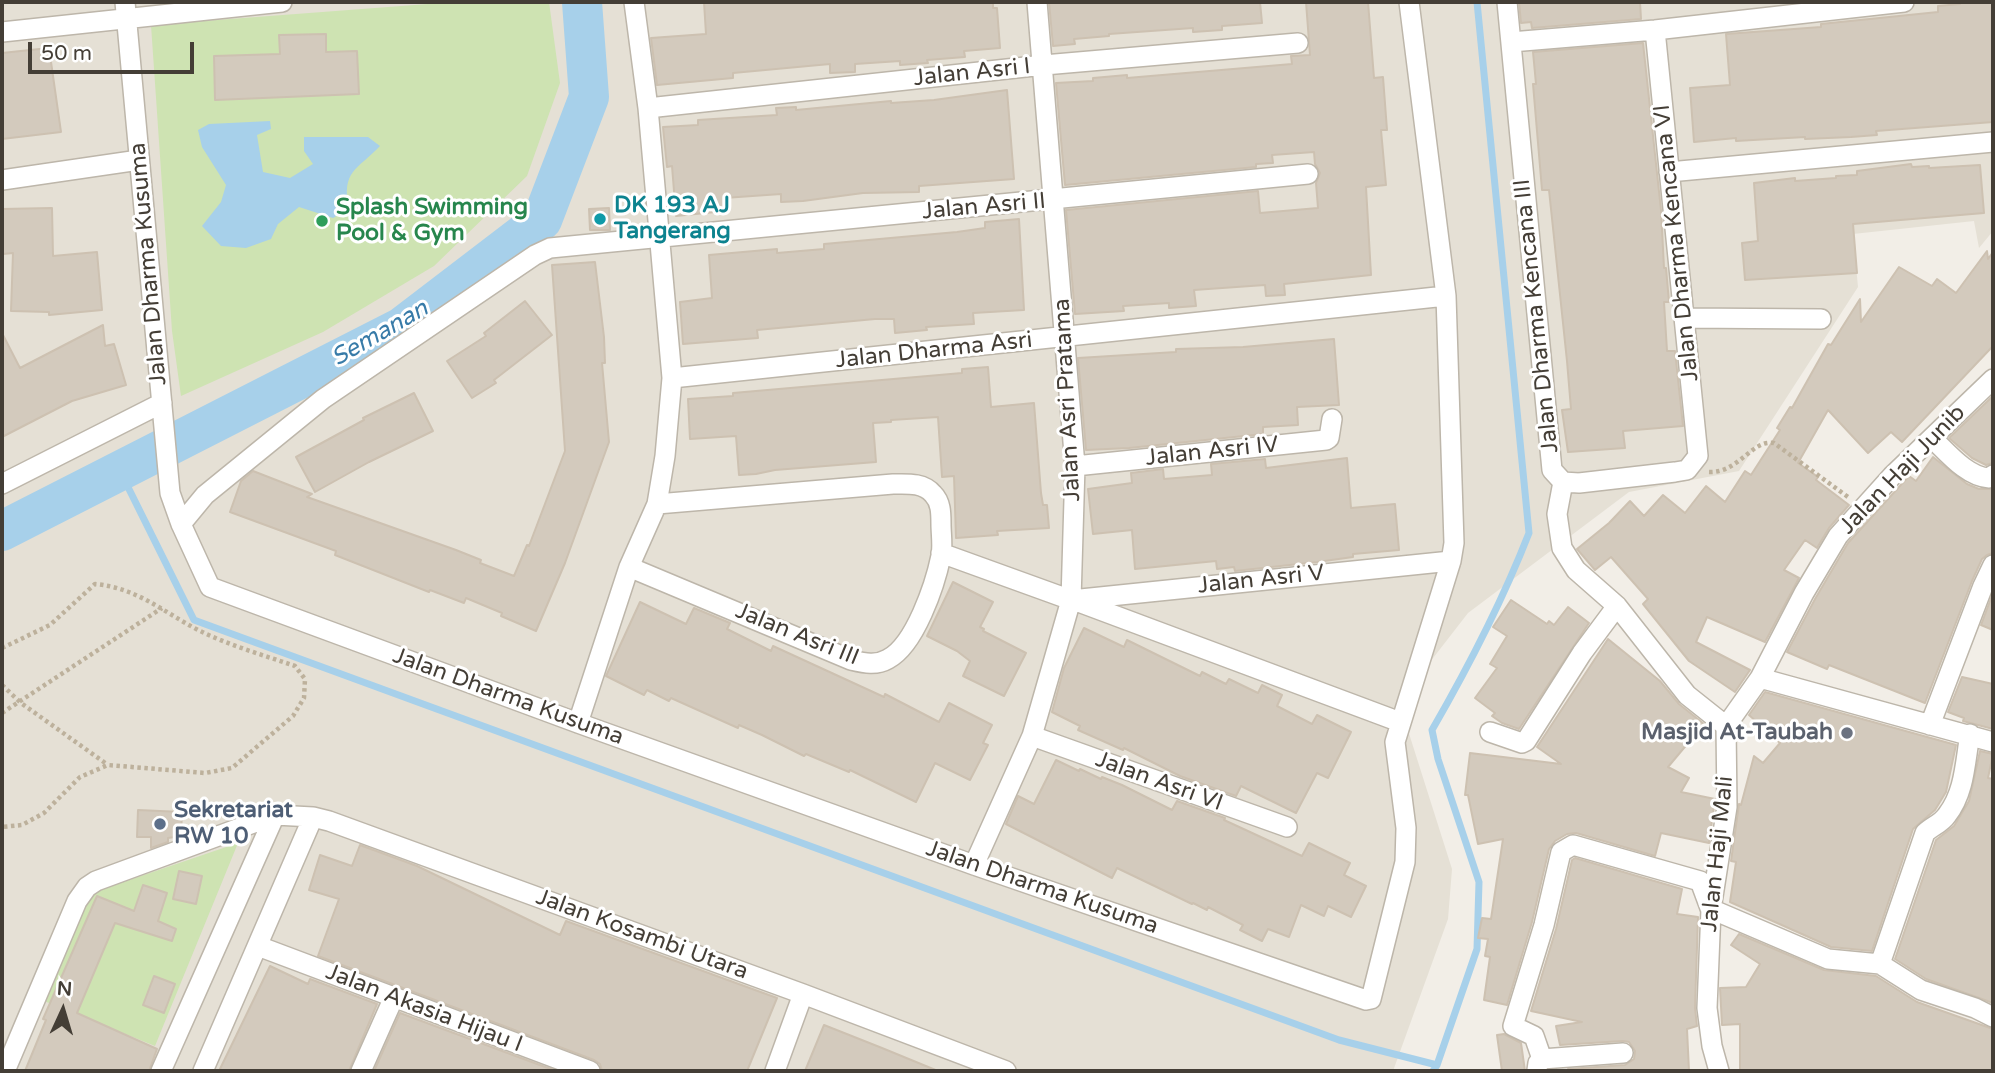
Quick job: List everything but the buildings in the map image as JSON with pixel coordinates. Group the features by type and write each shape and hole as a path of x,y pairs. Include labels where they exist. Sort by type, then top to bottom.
{"street":[{"path":"2,32 126,10 282,2"},
{"path":"578,723 629,567 657,505 665,456 672,378 648,108 634,2"},
{"name":"Jalan Asri Pratama","path":"974,865 1032,736 1071,600 1075,466 1037,2"},
{"path":"1400,722 1451,561 1454,543 1446,296 1409,2"},
{"name":"Jalan Dharma Kencana III","path":"1507,2 1552,470 1563,482 1579,483 1687,470 1696,460"},
{"path":"1511,42 1655,30 1903,2"},
{"name":"Jalan Dharma Kusuma","path":"126,10 170,493 206,582 215,590 974,865 1370,1000 1405,862 1406,828 1395,742 1400,722"},
{"name":"Jalan Dharma Kencana VI","path":"1655,30 1696,460"},
{"name":"Jalan Asri I","path":"648,108 1044,65 1298,43"},
{"path":"1669,172 1993,142"},
{"path":"2,180 139,160"},
{"name":"Jalan Asri II","path":"181,524 205,495 323,399 535,255 550,248 1308,174"},
{"name":"Jalan Dharma Asri","path":"672,378 1446,296"},
{"path":"1684,318 1821,319"},
{"name":"Jalan Haji Junib","path":"1760,678 1804,593 1838,536 1993,379"},
{"path":"2,484 162,409"},
{"name":"Jalan Asri IV","path":"1075,466 1326,440 1329,438 1332,419"},
{"path":"1932,438 1980,477 1989,478 1993,475"},
{"path":"1563,482 1557,514 1562,548 1576,570 1618,606 1687,695 1726,726 1760,678 1993,742"},
{"name":"Jalan Asri III","path":"629,567 851,660 879,663 891,658 902,647 922,615 932,591 941,553 940,508 935,495 916,485 892,484 657,505"},
{"name":"Jalan Asri V","path":"941,553 1400,722"},
{"name":"Jalan Asri V","path":"1071,600 1451,561"},
{"path":"1930,725 1993,565"},
{"path":"1490,732 1522,743 1526,741 1582,653 1618,606"},
{"name":"Jalan Haji Mali","path":"1719,1071 1712,1046 1707,1008 1711,909 1727,807 1726,726"},
{"path":"1880,964 1926,831 1940,824 1961,792 1970,734"},
{"name":"Jalan Asri VI","path":"1032,736 1287,827"},
{"path":"5,1071 78,901 87,887 96,881 275,815"},
{"path":"161,1071 275,815"},
{"name":"Jalan Kosambi Utara","path":"275,815 313,817 803,994 1006,1071"},
{"path":"203,1071 313,817"},
{"path":"1623,1053 1540,1065 1534,1036 1513,1026 1544,925 1561,852 1573,845 1700,881 1711,909 1828,959 1880,964 1920,990 1975,1008 1993,1017"},
{"name":"Jalan Akasia Hijau I","path":"258,946 590,1071"},
{"path":"775,1071 803,994"},
{"path":"361,1071 394,998"}],"path":[{"path":"1696,460 1702,470 1716,472 1735,466 1761,443 1774,443 1823,477 1862,509"},
{"path":"2,648 50,625 95,584 136,593 200,631 295,666 305,679 304,698 293,716 232,768 205,772 108,765 80,778 44,813 22,825 2,827"},
{"path":"2,713 162,608"},
{"path":"2,685 21,703 108,765"}],"shaded area":[{"path":"2,2 1993,2 1993,231 1979,248 1974,221 1853,234 1858,287 1739,471 1629,492 1468,613 1399,702 1452,869 1448,919 1393,1071 2,1071"}],"green space":[{"name":"Splash Swimming Pool & Gym","path":"454,2 549,2 560,83 527,176 434,266 323,332 181,396 172,331 151,25"},
{"path":"238,843 155,1046 44,1001 91,893"}],"water":[{"path":"270,121 271,129 257,135 263,172 290,178 313,164 304,151 304,137 368,137 380,146 358,166 349,179 349,209 333,218 299,207 278,224 271,239 246,248 221,246 202,226 221,202 226,185 202,147 198,130 209,124"}],"waterway":[{"name":"Semanan","path":"2,531 402,327 542,220 589,97 582,2"},
{"path":"1433,1071 1477,949 1479,882 1438,759 1432,730 1484,633 1529,533 1477,2"},
{"path":"120,471 194,620 1339,1040 1437,1065"}],"place":[{"name":"DK 193 AJ Tangerang","path":"600,219"},
{"name":"Splash Swimming Pool & Gym","path":"322,221"},
{"name":"Masjid At-Taubah","path":"1847,733"},
{"name":"Sekretariat RW 10","path":"160,824"}]}
